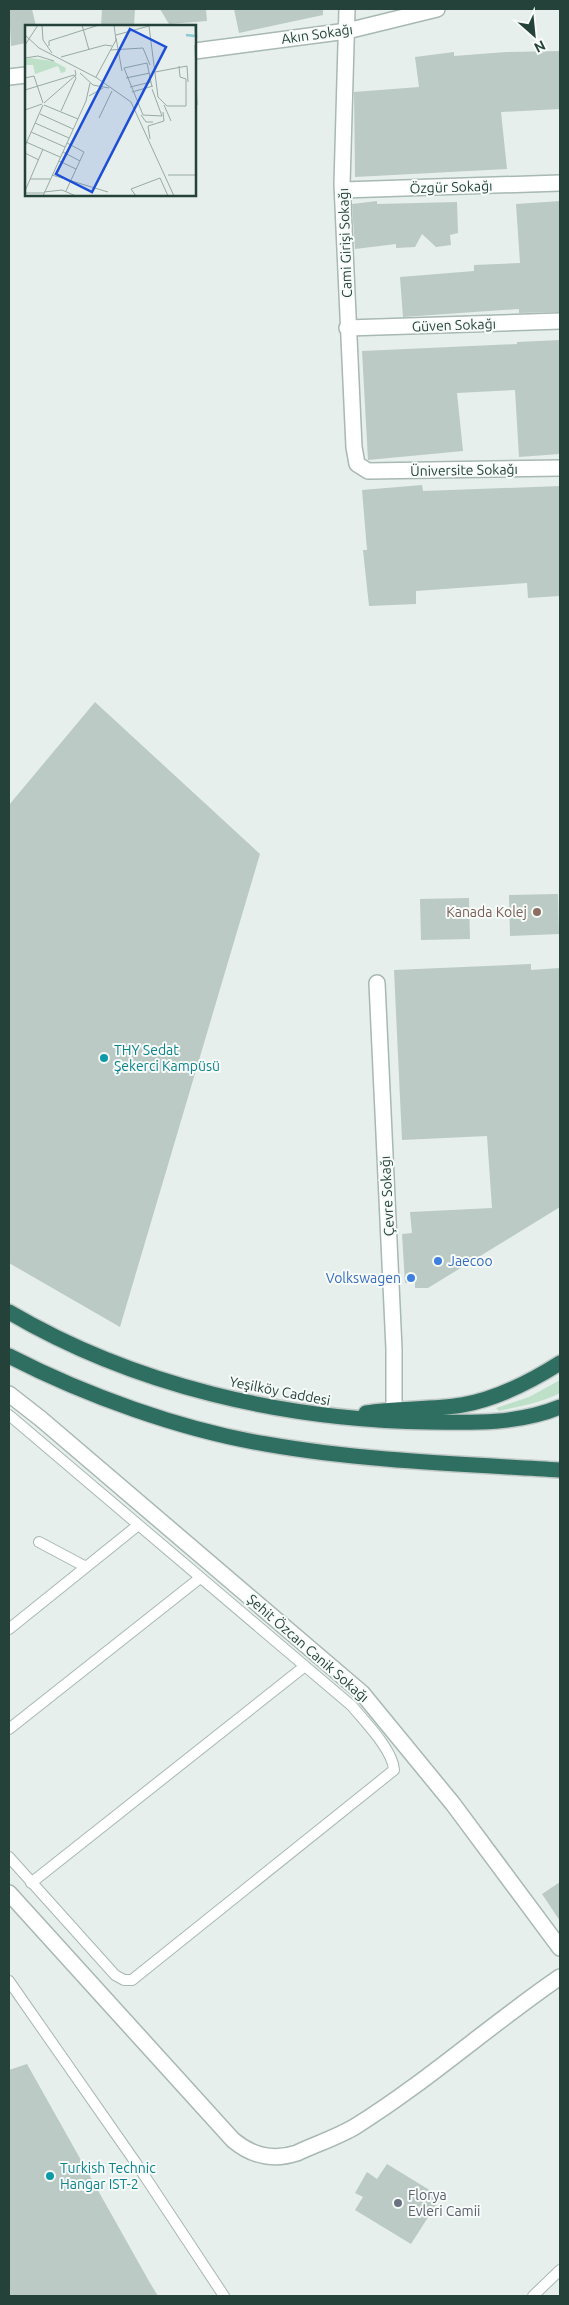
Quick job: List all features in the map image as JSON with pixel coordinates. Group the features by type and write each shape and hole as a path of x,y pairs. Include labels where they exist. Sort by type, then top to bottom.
{"highway":[{"name":"Yeşilköy Caddesi","path":"9,1312 65,1342 142,1372 205,1393 334,1417 398,1422 486,1423 514,1419 560,1407"},
{"path":"9,1356 82,1389 156,1415 210,1432 264,1444 318,1452 394,1459 560,1470"},
{"path":"334,1417 394,1409 462,1405 490,1398 521,1386 560,1363"}],"street":[{"name":"Cami Girişi Sokağı","path":"347,9 343,190 347,328 354,447 357,464 368,471"},
{"name":"Akın Sokağı","path":"196,51 347,31 437,9"},
{"path":"9,77 25,75"},
{"name":"Özgür Sokağı","path":"343,190 560,183"},
{"name":"Güven Sokağı","path":"347,328 560,321"},
{"name":"Üniversite Sokağı","path":"368,471 560,468"},
{"name":"Çevre Sokağı","path":"377,982 394,1349 394,1409"},
{"name":"Şehit Özcan Canik Sokağı","path":"9,1394 41,1418 362,1694 453,1804 560,1948"},
{"path":"9,1893 233,2140 249,2152 269,2157 297,2153 354,2127 436,2071 480,2034 560,1977"}],"lane":[{"path":"9,1416 352,1706 394,1763 394,1770 136,1979 124,1980 116,1975 31,1884 9,1857"},
{"path":"9,1629 138,1526"},
{"path":"39,1542 86,1567"},
{"path":"9,1729 200,1578"},
{"path":"31,1884 304,1666"},
{"path":"9,1982 136,2163 224,2296"},
{"path":"533,2296 560,2270"}],"green space":[{"path":"560,1380 560,1393 530,1404 499,1411 496,1408 529,1397"}],"building":[{"path":"9,9 32,9 36,25 25,25 25,43 11,46"},
{"path":"102,9 135,9 134,25 101,25"},
{"path":"160,9 206,9 207,21 169,24"},
{"path":"234,9 323,9 323,15 239,33"},
{"path":"560,51 560,109 501,112 507,169 355,177 354,92 419,87 415,57 454,52 454,56 506,52"},
{"path":"377,201 377,204 457,202 458,233 450,235 451,245 436,247 422,234 415,247 396,248 396,244 355,249 352,204"},
{"path":"560,201 560,312 519,313 519,309 403,317 400,277 474,271 474,265 520,263 516,204"},
{"path":"560,340 560,454 519,457 515,390 457,393 463,451 368,460 362,351 517,344 517,342"},
{"path":"422,485 423,491 560,486 560,596 528,598 527,583 416,591 416,604 369,606 363,550 367,550 362,490"},
{"name":"THY Sedat Şekerci Kampüsü","path":"95,702 260,854 120,1327 9,1263 9,805"},
{"path":"558,894 559,934 510,936 509,895"},
{"path":"469,898 470,939 421,940 420,899"},
{"path":"531,964 531,970 560,968 560,1207 428,1288 415,1288 415,1282 405,1283 402,1234 412,1233 410,1212 492,1208 487,1136 402,1140 394,970"},
{"path":"560,1882 560,1921 542,1894"},
{"name":"Turkish Technic Hangar IST-2","path":"27,2064 158,2296 9,2296 9,2070"},
{"name":"Florya Evleri Camii","path":"387,2164 441,2197 411,2244 355,2210 363,2197 355,2193 367,2172 377,2179"}],"place":[{"name":"Kanada Kolej","path":"537,912"},
{"name":"THY Sedat Şekerci Kampüsü","path":"104,1058"},
{"name":"Jaecoo","path":"438,1261"},
{"name":"Volkswagen","path":"411,1278"},
{"name":"Turkish Technic Hangar IST-2","path":"50,2176"},
{"name":"Florya Evleri Camii","path":"398,2203"}]}
